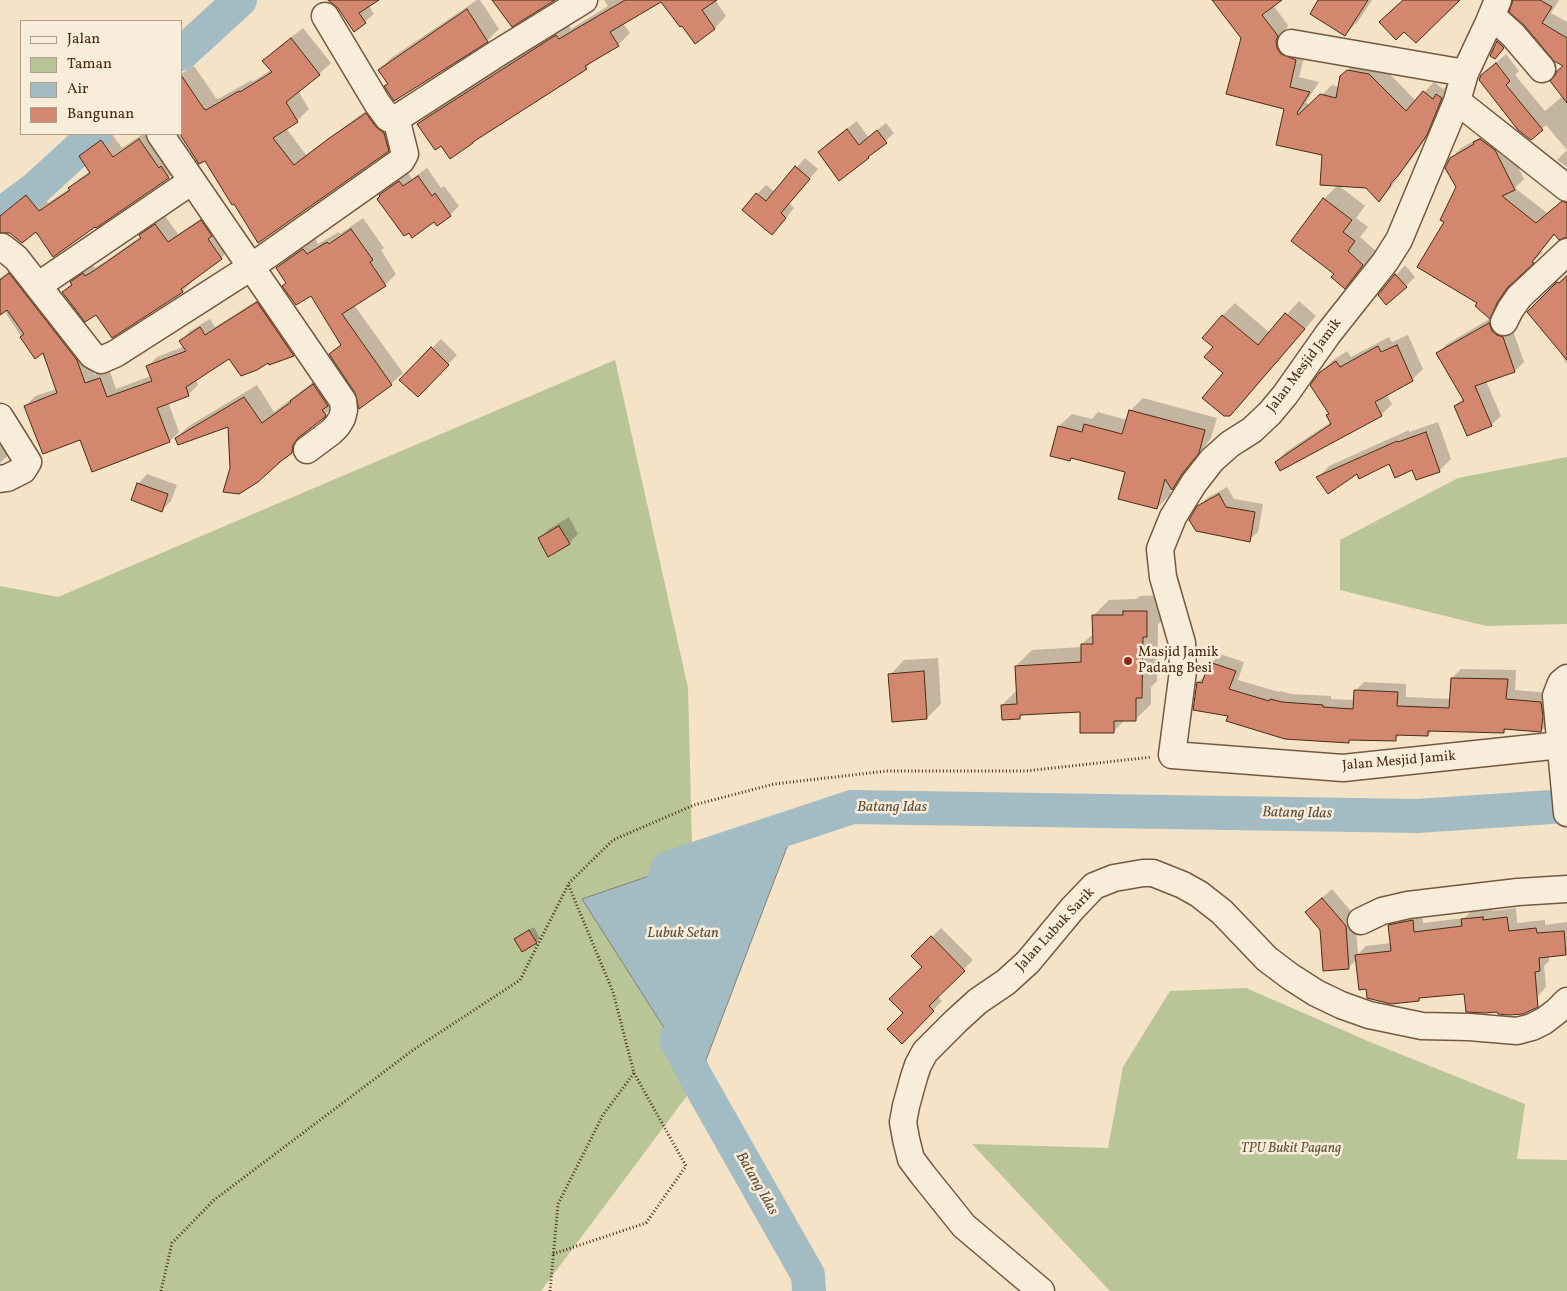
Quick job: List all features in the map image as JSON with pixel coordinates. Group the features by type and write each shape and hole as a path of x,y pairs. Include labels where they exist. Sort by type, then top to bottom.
{"street":[{"path":"0,248 2,247 16,258 92,355 101,360 115,354 251,267 401,161 405,154 397,122 402,115 581,1"},
{"path":"1495,8 1513,35 1542,69"},
{"name":"Jalan Mesjid Jamik","path":"1495,8 1465,72 1457,101 1399,240 1385,262 1328,334 1280,401 1252,430 1230,444 1212,460 1173,517 1160,549 1163,577 1182,643 1183,671 1172,755 1343,768 1561,749"},
{"path":"325,16 377,103 388,118 397,122"},
{"path":"1292,42 1465,72"},
{"path":"1457,101 1567,188"},
{"path":"161,135 342,401 344,410 337,426 308,450"},
{"path":"39,285 192,181"},
{"path":"1504,322 1519,297 1567,252"},
{"path":"0,417 28,462 23,470 7,478 0,479"},
{"path":"1567,678 1561,683 1556,696 1567,813"},
{"name":"Jalan Lubuk Sarik","path":"1041,1291 1011,1268 964,1226 911,1159 904,1122 906,1106 918,1065 925,1052 963,1014 1006,982 1028,962 1072,909 1094,886 1114,878 1143,873 1153,874 1183,884 1222,912 1267,959 1291,977 1341,1005 1369,1015 1422,1026 1517,1031 1532,1027 1544,1020 1567,1001"},
{"path":"1361,922 1382,911 1408,905 1518,892 1567,889"}],"path":[{"path":"161,1291 172,1243 214,1200 413,1050 520,980 568,884 613,840 694,804 774,784 887,771 1026,771 1172,755"},
{"path":"553,1254 646,1223 686,1166 634,1073 613,992 568,884"},
{"path":"550,1291 558,1204 603,1115 634,1073"}],"green space":[{"path":"615,360 688,688 698,1081 541,1291 0,1291 0,586 58,597"},
{"path":"1567,457 1567,624 1486,626 1340,590 1340,540 1458,478"},
{"name":"TPU Bukit Pagang","path":"1246,988 1370,1042 1525,1104 1517,1159 1567,1160 1567,1291 1110,1291 972,1144 1108,1148 1123,1067 1170,991"}],"water":[{"name":"Lubuk Setan","path":"795,826 698,1081 582,899"}],"building":[{"path":"328,0 379,0 359,13 366,23 354,32 338,8"},
{"path":"492,0 555,0 512,27"},
{"path":"625,0 717,0 702,10 715,29 695,44 661,2 610,32 619,46 585,66 587,69 473,142 450,159 441,146 435,150 417,124 556,35 559,39"},
{"path":"1212,0 1282,0 1262,15 1278,36 1276,41 1277,48 1281,54 1296,60 1290,87 1310,92 1297,113 1298,115 1320,94 1336,98 1340,76 1347,70 1369,74 1406,111 1423,91 1433,99 1436,94 1442,98 1427,135 1398,176 1390,184 1379,202 1366,188 1320,185 1322,155 1276,145 1284,109 1226,94 1241,38"},
{"path":"1318,0 1368,0 1345,36 1310,14"},
{"path":"1403,0 1460,0 1416,43 1404,32 1396,40 1379,22"},
{"path":"1513,0 1540,0 1552,7 1542,23 1567,38 1567,103 1550,81 1563,66 1554,61 1524,25 1509,12"},
{"path":"467,9 488,42 394,101 384,86 388,84 378,70"},
{"path":"291,38 320,75 286,102 298,122 273,138 294,165 366,113 376,127 384,133 389,151 258,243 205,161 199,164 181,136 182,76 206,110 272,72 262,61"},
{"path":"1497,41 1504,48 1495,59 1490,56"},
{"path":"1496,63 1510,81 1506,85 1543,130 1531,140 1518,130 1479,80 1481,75"},
{"path":"847,129 859,145 877,130 887,143 839,181 818,152"},
{"path":"139,139 159,168 161,166 169,178 96,228 53,257 36,232 22,243 10,233 0,233 0,216 26,195 39,211 70,190 68,188 90,173 79,156 101,140 113,157"},
{"path":"1480,139 1495,150 1515,190 1502,196 1536,223 1562,201 1567,203 1567,237 1559,240 1554,234 1532,262 1534,263 1507,288 1497,303 1490,319 1475,306 1477,303 1417,267 1444,222 1440,220 1456,187 1445,168 1450,158"},
{"path":"795,166 810,179 781,213 786,218 772,235 742,210 756,193 766,201"},
{"path":"418,176 432,196 435,193 451,216 437,226 434,222 412,238 409,233 404,236 377,199 379,195 399,181 403,186"},
{"path":"1323,198 1352,220 1343,232 1355,241 1348,251 1363,265 1345,289 1331,277 1334,274 1291,241"},
{"path":"201,220 212,236 208,239 222,259 181,289 183,292 112,338 96,315 85,322 62,292 72,285 70,282 83,273 85,276 95,270 141,238 139,235 155,224 168,242"},
{"path":"351,229 373,260 370,262 386,286 342,314 392,385 359,409 355,393 329,354 341,345 311,296 296,305 282,286 286,283 276,268 303,249 307,254 327,242 329,244"},
{"path":"9,273 77,360 85,383 100,378 107,397 152,381 146,366 186,351 179,341 200,327 205,335 257,302 294,356 269,365 268,363 257,370 241,376 229,359 186,387 189,396 157,408 170,442 92,472 80,440 43,454 24,406 57,393 43,353 35,359 20,337 24,334 7,310 0,315 0,280"},
{"path":"1395,274 1407,287 1386,305 1378,295"},
{"path":"1567,276 1567,360 1527,312 1557,282 1559,283"},
{"path":"1285,313 1305,329 1230,416 1224,416 1202,398 1223,373 1204,357 1213,347 1202,338 1222,315 1258,345"},
{"path":"1489,323 1492,331 1503,337 1515,372 1475,386 1492,426 1467,436 1454,406 1464,401 1436,353"},
{"path":"1397,345 1413,381 1375,402 1382,416 1280,471 1275,462 1331,424 1326,415 1329,414 1310,385 1320,372 1336,361 1340,367 1378,346 1381,352"},
{"path":"431,347 449,365 418,397 399,380"},
{"path":"313,384 328,406 322,410 326,415 325,417 298,438 293,445 292,453 258,482 239,494 223,492 230,468 228,427 178,445 175,438 244,397 262,423"},
{"path":"1129,410 1205,430 1199,453 1172,490 1165,479 1157,509 1118,499 1125,472 1071,458 1070,461 1050,456 1058,426 1082,432 1084,424 1122,434"},
{"path":"1426,432 1440,472 1416,480 1412,470 1395,478 1389,464 1359,479 1357,474 1328,494 1316,477 1397,441"},
{"path":"137,483 168,494 162,512 131,500"},
{"path":"1219,494 1226,507 1255,512 1250,542 1196,531 1189,520 1197,506"},
{"path":"559,526 570,544 548,557 538,538"},
{"path":"1123,611 1147,611 1147,637 1143,637 1142,698 1136,698 1136,721 1114,721 1114,733 1080,733 1080,712 1020,715 1020,719 1002,720 1001,705 1017,704 1015,666 1081,662 1081,644 1093,644 1092,615 1123,615"},
{"path":"1209,662 1236,671 1229,689 1269,701 1270,699 1282,702 1323,705 1323,707 1353,709 1354,690 1398,692 1397,706 1449,708 1451,678 1508,679 1506,699 1541,702 1543,716 1541,732 1504,729 1504,733 1428,731 1428,736 1396,735 1396,741 1349,740 1349,743 1285,739 1226,721 1228,716 1193,710 1197,682 1202,683"},
{"path":"924,671 927,719 892,722 888,674"},
{"path":"1322,898 1346,926 1349,969 1323,971 1320,930 1305,912"},
{"path":"1483,917 1483,920 1507,917 1509,931 1536,928 1537,933 1564,931 1566,955 1539,958 1540,971 1535,972 1538,1007 1523,1014 1509,1015 1498,1014 1497,1012 1466,1012 1464,994 1419,998 1419,1001 1391,1004 1367,998 1366,989 1359,990 1355,955 1391,951 1388,925 1413,920 1414,932 1462,926 1461,919"},
{"path":"529,930 537,943 522,952 514,939"},
{"path":"931,936 965,971 929,1006 934,1011 902,1044 887,1029 903,1013 889,999 922,967 911,956"}],"waterway":[{"path":"182,53 240,0"},
{"path":"0,215 36,188 94,135"},
{"name":"Batang Idas","path":"653,914 668,868 852,807 1417,816 1567,806"},
{"name":"Batang Idas","path":"676,1039 808,1275 809,1291"}],"place":[{"name":"Masjid Jamik Padang Besi","path":"1128,661"}]}
